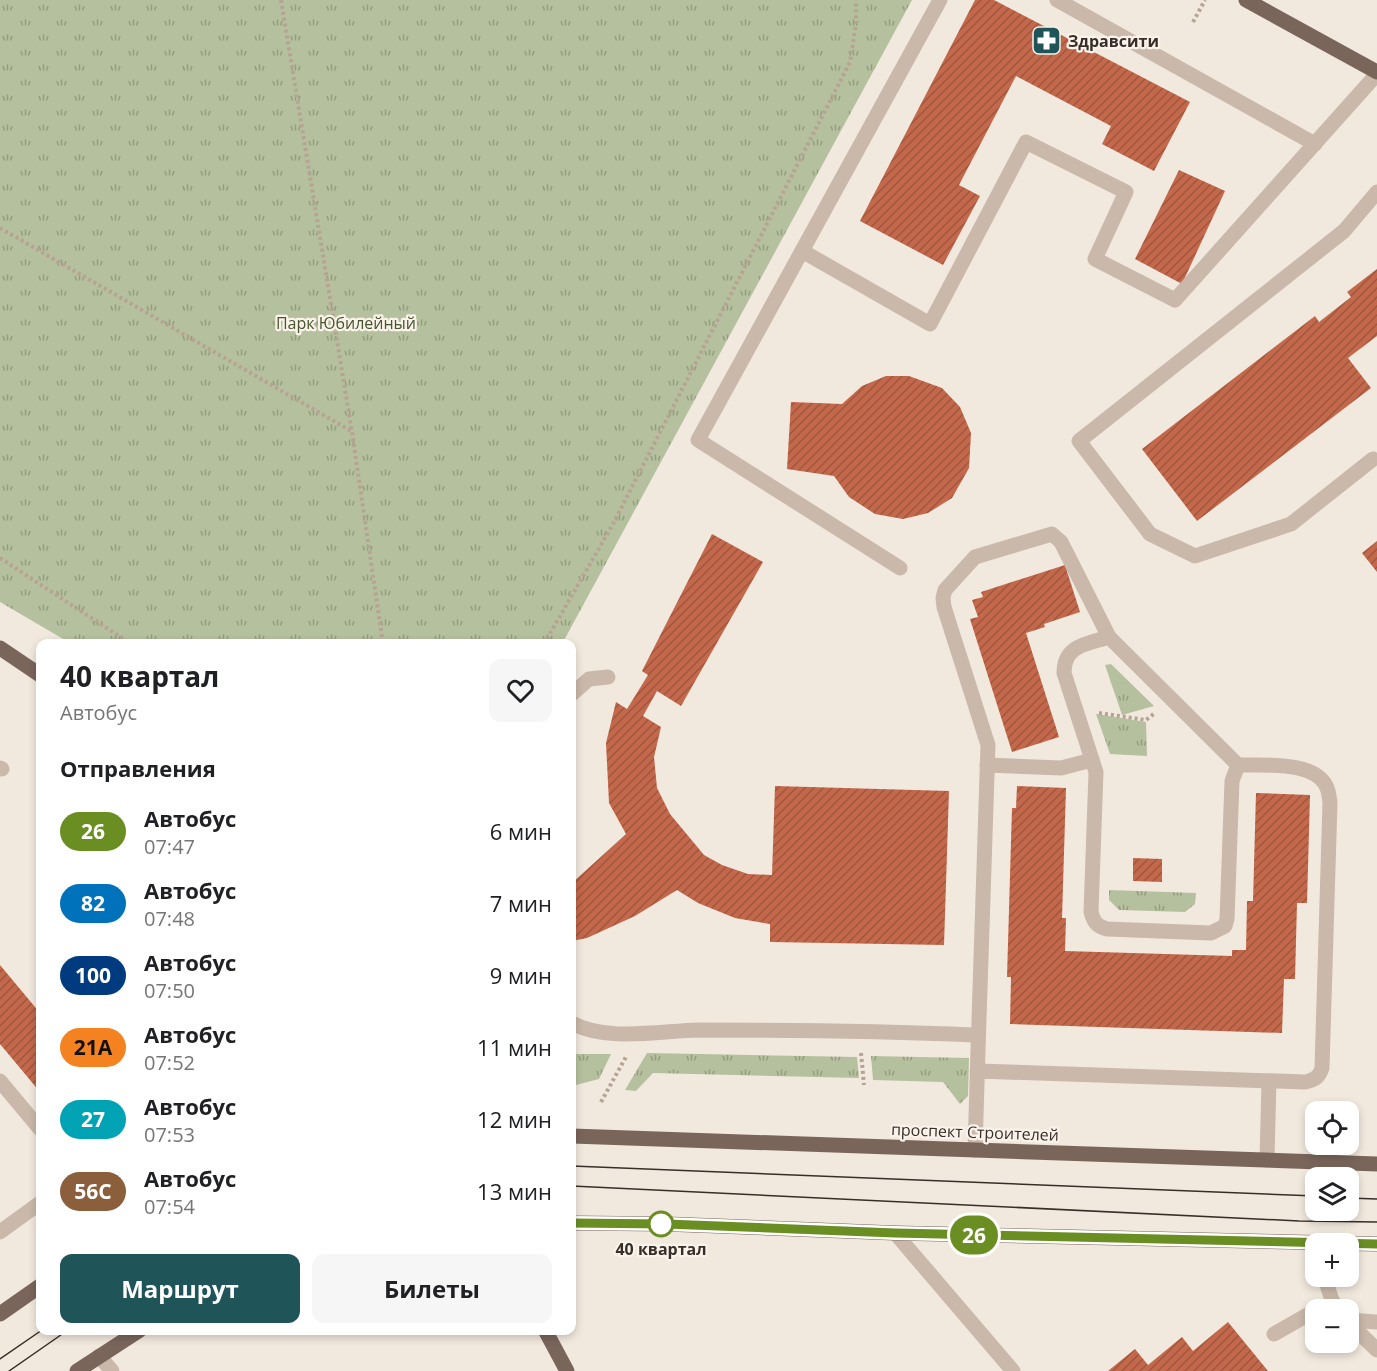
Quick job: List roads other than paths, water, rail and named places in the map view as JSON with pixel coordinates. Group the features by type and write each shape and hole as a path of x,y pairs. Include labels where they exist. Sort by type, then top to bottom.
{"main road":[{"path":"1246,0 1377,73"},
{"path":"0,648 36,672"},
{"name":"проспект Строителей","path":"576,1136 1377,1164"},
{"path":"576,1223 666,1224 1305,1246"},
{"path":"1359,1245 1377,1244"},
{"path":"0,1314 36,1289"},
{"path":"77,1371 132,1335"},
{"path":"548,1335 567,1371"}],"street":[{"path":"900,568 698,440 940,0"},
{"path":"1057,0 1315,144"},
{"path":"802,251 930,324 1026,142 1126,192 1095,259 1175,300 1377,73"},
{"path":"1373,459 1291,524 1195,556 1150,534 1079,441 1344,231 1377,192"},
{"path":"975,1150 977,1071 988,745 943,598 945,590 975,557 1052,534 1061,542 1109,637 1238,765 1300,768 1315,773 1327,786 1330,802 1322,1068 1320,1075 1314,1081 977,1071"},
{"path":"1109,637 1078,647 1069,653 1064,661 1064,673 1096,772 1091,912 1093,921 1099,927 1211,933 1225,926 1232,781 1238,765"},
{"path":"576,690 589,679 608,677"},
{"path":"987,765 1061,768 1092,760"},
{"path":"576,1026 614,1034 697,1030 974,1035"},
{"path":"0,1081 36,1124"},
{"path":"1267,1160 1269,1081"},
{"path":"0,1232 36,1206"},
{"path":"895,1233 1013,1371"},
{"path":"1274,1334 1305,1316"},
{"path":"1359,1321 1377,1322"},
{"path":"1359,1332 1377,1350"},
{"path":"99,1356 112,1371"}],"tram line":[{"path":"576,1166 1305,1196"},
{"path":"576,1186 1299,1221 1377,1222"},
{"path":"1359,1198 1377,1199"},
{"path":"0,1359 36,1334"},
{"path":"9,1371 61,1335"}],"place":[{"name":"Здравсити","path":"1047,41"},
{"name":"40 квартал","path":"661,1224"}],"park label":[{"name":"Парк Юбилейный","path":"346,323"}]}
